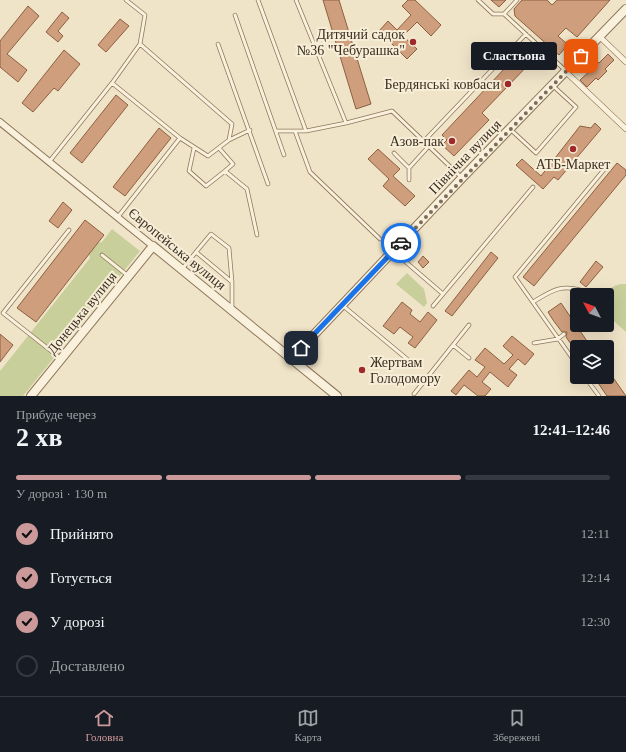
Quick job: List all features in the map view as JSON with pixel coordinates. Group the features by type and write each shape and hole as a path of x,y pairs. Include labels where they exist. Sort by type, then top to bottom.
{"street":[{"name":"Північна вулиця","path":"291,359 462,178 626,9"},
{"path":"600,37 626,62"},
{"path":"566,72 626,129"},
{"name":"Європейська вулиця","path":"0,122 337,396"},
{"name":"Донецька вулиця","path":"31,396 153,246"}],"lane":[{"path":"49,162 112,83 140,44 145,15 126,0"},
{"path":"258,0 306,131"},
{"path":"296,0 346,122"},
{"path":"478,0 493,14 504,14 566,72"},
{"path":"504,14 517,0"},
{"path":"235,15 284,154"},
{"path":"424,141 526,34"},
{"path":"140,44 232,124 229,140"},
{"path":"218,44 250,130 268,184"},
{"path":"112,83 180,138 208,156 229,140 250,130"},
{"path":"510,129 536,153 576,107 552,86"},
{"path":"276,131 306,131 392,111 462,178"},
{"path":"295,131 310,172 380,239"},
{"path":"117,218 180,138"},
{"path":"409,180 409,168 429,146"},
{"path":"194,148 189,171 206,186 233,164 219,148"},
{"path":"394,154 409,168"},
{"path":"570,355 515,277 607,166"},
{"path":"225,171 247,189 257,235"},
{"path":"433,306 533,187"},
{"path":"61,359 3,313 69,230"},
{"path":"182,270 211,234 229,248 232,282 232,310"},
{"path":"393,251 443,294"},
{"path":"196,252 232,282"},
{"path":"102,256 128,276"},
{"path":"533,302 553,290 571,287 574,288"},
{"path":"342,304 408,359"},
{"path":"414,395 469,325"},
{"path":"534,343 558,339 564,334"},
{"path":"453,345 469,358"},
{"path":"590,384 599,396"}],"green space":[{"path":"112,229 140,251 23,396 0,396 0,371 90,258 89,254 98,243 102,242"},
{"path":"407,273 424,289 427,303 424,307 396,284"},
{"path":"626,284 626,332 614,321 614,288 612,288"}],"building":[{"path":"323,0 339,0 371,104 356,109"},
{"path":"408,0 415,0 441,25 431,36 417,22 403,36 417,49 407,59 379,31 388,21 397,30 411,15 402,6"},
{"path":"491,0 506,0 499,7"},
{"path":"522,0 547,0 552,5 557,0 610,0 577,37 566,28 558,36 566,43 565,48 559,55 515,16 514,9"},
{"path":"28,6 39,16 7,54 27,70 18,82 0,67 0,41"},
{"path":"62,12 69,18 58,31 63,36 58,42 46,32"},
{"path":"120,19 129,26 106,52 98,45"},
{"path":"64,50 80,64 58,91 54,88 33,112 22,103"},
{"path":"521,51 532,61 482,113 489,120 454,156 442,145 447,140 442,135"},
{"path":"608,54 614,60 605,69 607,71 598,80 596,78 587,87 580,80 590,71 588,69 596,61 599,63"},
{"path":"116,95 128,105 82,163 70,153"},
{"name":"АТБ-Маркет","path":"595,123 601,129 558,180 554,177 543,189 516,165 522,159 541,176 580,126 591,128"},
{"path":"159,128 171,138 125,196 113,187"},
{"path":"378,149 400,169 393,176 415,196 405,206 383,186 389,179 368,159"},
{"path":"617,163 626,170 626,175 534,286 523,277"},
{"path":"63,202 72,210 58,228 49,221"},
{"path":"85,220 104,235 36,322 17,308"},
{"path":"491,252 498,258 452,316 445,311"},
{"path":"423,256 429,262 423,268 418,262"},
{"path":"596,261 603,267 586,287 580,282"},
{"path":"402,302 412,310 410,314 420,322 428,312 437,320 415,348 408,343 413,337 400,327 394,334 383,326"},
{"path":"561,303 570,316 570,332 581,332 586,340 570,340 570,343 566,337 567,332 562,332 548,312"},
{"path":"0,334 13,345 0,362"},
{"path":"512,336 534,354 525,365 518,359 509,369 517,375 508,387 490,372 482,382 491,389 485,396 478,396 464,385 456,395 451,391 469,370 477,377 485,367 475,360 485,348 504,364 513,355 503,346"},
{"path":"614,379 626,396 607,396 599,384 614,384"}],"way so far":[{"path":"401,243 581,56"}],"place":[{"name":"Дитячий садок №36 \"Чебурашка\"","path":"413,42"},
{"name":"Сластьона","path":"581,56"},
{"name":"Бердянські ковбаси","path":"508,84"},
{"name":"Азов-пак","path":"452,141"},
{"name":"АТБ-Маркет","path":"573,149"},
{"name":"Жертвам Голодомору","path":"362,370"}],"route":[{"path":"301,348 401,243"}]}
